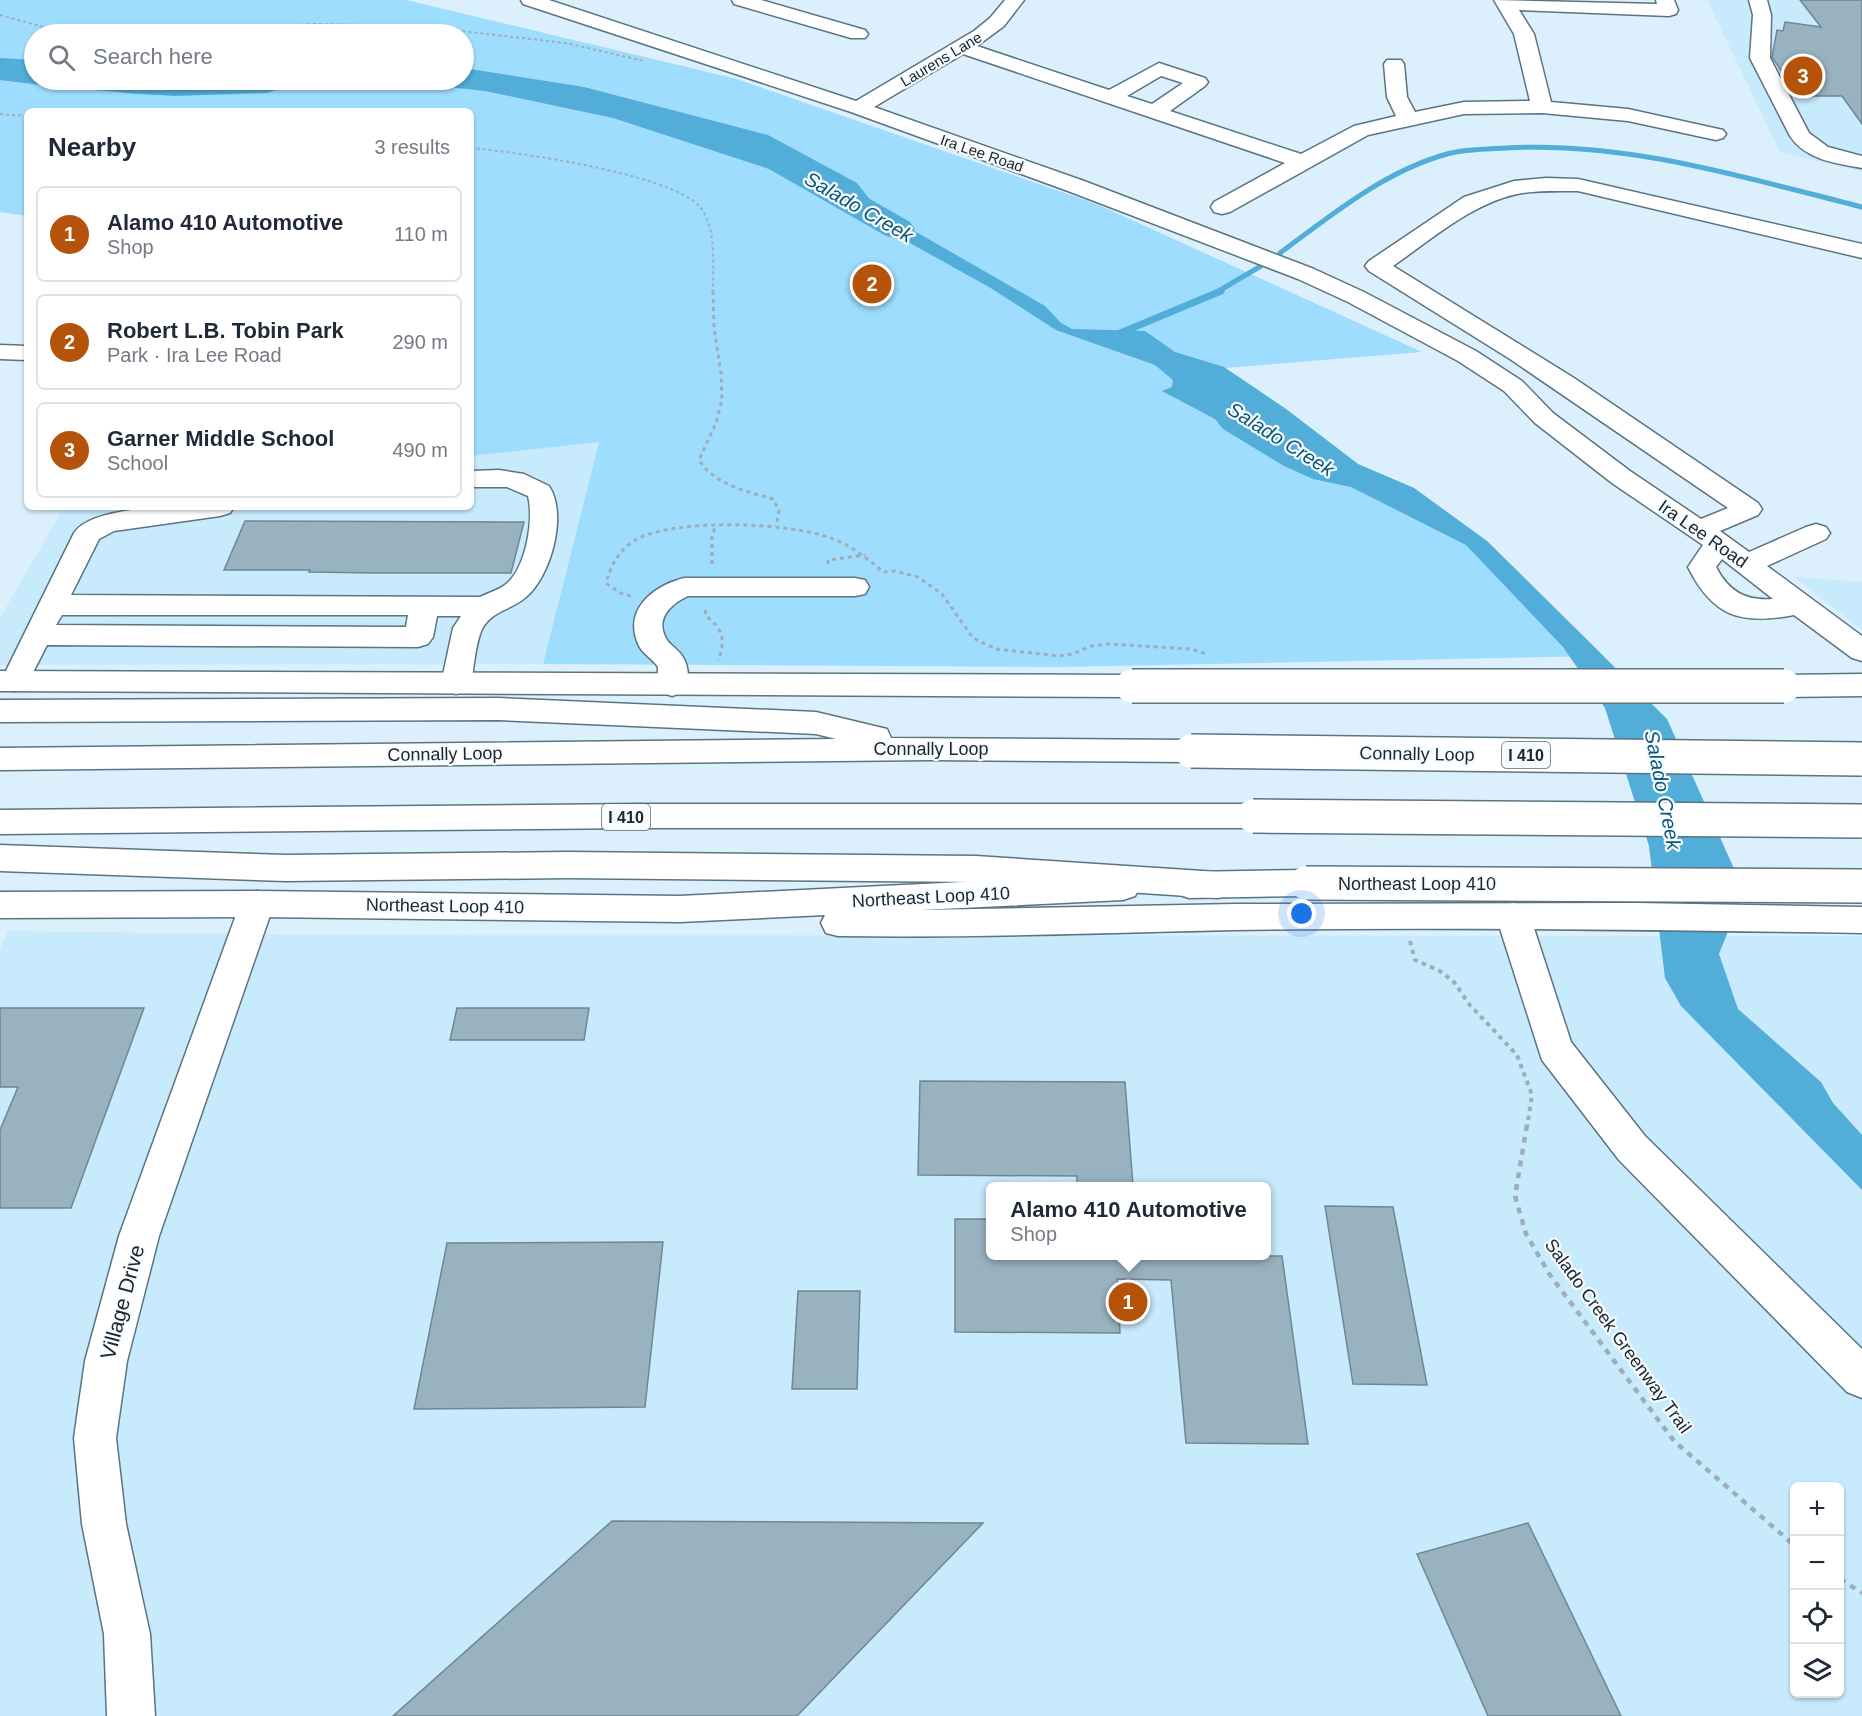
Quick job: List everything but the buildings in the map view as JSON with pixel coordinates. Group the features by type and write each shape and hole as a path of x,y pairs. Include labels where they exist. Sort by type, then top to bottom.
{"main road":[{"name":"Ira Lee Road","path":"530,0 858,108 1163,218 1340,290 1422,334 1450,363 1493,394 1544,418 1620,477 1746,564 1862,651"},
{"path":"741,0 858,34"},
{"name":"Laurens Lane","path":"858,108 962,47 997,22 1015,0"},
{"path":"1504,2 1669,10 1665,0"},
{"path":"1758,0 1762,15 1760,58 1800,136 1808,147 1818,152 1862,162"},
{"path":"1504,2 1524,34 1542,107"},
{"path":"962,47 1304,162"},
{"path":"1394,64 1397,98 1408,120"},
{"path":"1111,97 1159,69 1198,82 1155,112"},
{"path":"1222,207 1361,130 1464,108 1542,107 1628,115 1716,134"},
{"path":"1340,290 1472,202 1514,188 1545,184 1578,185 1862,251"},
{"path":"1377,266 1460,315 1558,378 1748,509 1708,537 1702,567 1709,585 1738,608 1758,610 1801,604"},
{"path":"0,352 24,353"},
{"path":"456,684 468,628 484,607 516,591 532,569 543,530 545,511 540,492 521,480 474,479"},
{"path":"7,681 37,635 88,533 107,523 199,510"},
{"path":"1746,564 1816,533"},
{"path":"672,685 673,667 669,659 652,644 648,625 652,609 665,596 684,587 855,587"},
{"path":"52,605 484,607"},
{"path":"37,635 322,634 418,637 425,606"},
{"path":"7,681 1132,686 1862,685"},
{"path":"0,711 499,709 670,715 816,723 931,749"},
{"name":"Connally Loop","path":"0,759 931,749 1862,759"},
{"name":"I 410","path":"0,822 641,816 1253,816 1862,820"},
{"path":"0,858 286,868 567,865 976,869 1218,885"},
{"name":"Northeast Loop 410","path":"0,905 258,904 680,909 1110,887 1306,883 1862,886"},
{"name":"Village Drive","path":"131,1716 127,1634 104,1524 94,1438 106,1361 139,1236 258,904"},
{"path":"594,907 807,922 962,924 1223,917 1636,916 1862,920"},
{"path":"1513,916 1555,1049 1632,1148 1862,1378"}],"path":[{"path":"0,15 33,24"},
{"path":"474,33 566,43 654,64"},
{"path":"0,114 24,116"},
{"path":"474,148 499,150 594,168 667,187 700,207 708,225 712,250 714,326 722,400 718,418 699,460 704,471 752,493 773,499 779,511 776,526 676,529 645,535 622,550 609,568 606,583 620,593 658,603"},
{"path":"715,527 709,587 704,605 706,616 719,625 723,637 723,648 717,662"},
{"name":"Salado Creek Greenway Trail","path":"1421,917 1428,940 1409,939 1415,960 1429,964 1452,979 1466,996 1469,1004 1517,1055 1532,1095 1515,1196 1526,1234 1544,1265 1674,1441 1790,1542"},
{"path":"1844,1582 1862,1593"}],"shaded area":[{"path":"0,0 406,0 737,79 1099,205 1422,352 1225,368 1286,409 1358,464 1414,488 1487,541 1604,656 1058,667 543,664 599,442 474,456 474,108 24,108 24,216 0,212"},
{"path":"1707,0 1862,0 1862,172 1780,152"},
{"path":"599,442 543,664 0,665 0,618 62,510 474,510 474,456"},
{"path":"1794,577 1862,582 1862,630"},
{"path":"8,931 304,935 1862,936 1862,1716 0,1716 0,950"}],"water":[{"path":"0,58 24,59 24,83 0,80"},
{"path":"474,70 584,87 768,135 857,183 878,210 1045,306 1061,323 1072,329 1145,331 1175,352 1224,367 1286,409 1358,464 1414,488 1487,541 1667,719 1744,891 1719,954 1738,1009 1821,1082 1833,1103 1862,1135 1862,1190 1681,1006 1665,978 1649,846 1605,708 1563,647 1466,545 1351,487 1313,479 1284,466 1223,429 1215,419 1162,391 1172,387 1173,380 1155,365 1056,330 989,287 863,217 817,176 800,166 733,139 671,122 623,116 537,90 474,81"},
{"path":"93,90 276,90 267,93 174,96"}],"waterway":[{"name":"Salado Creek","path":"474,81 620,110 781,162 898,229"},
{"path":"1280,253 1380,183 1424,162 1461,151 1551,147 1641,156 1730,174 1862,207"},
{"path":"1217,292 1261,266"},
{"path":"1118,334 1221,291"}],"place":[{"name":"Garner Middle School","path":"1803,76"},
{"name":"Robert L.B. Tobin Park","path":"872,284"},
{"name":"Alamo 410 Automotive","path":"1128,1302"}]}
